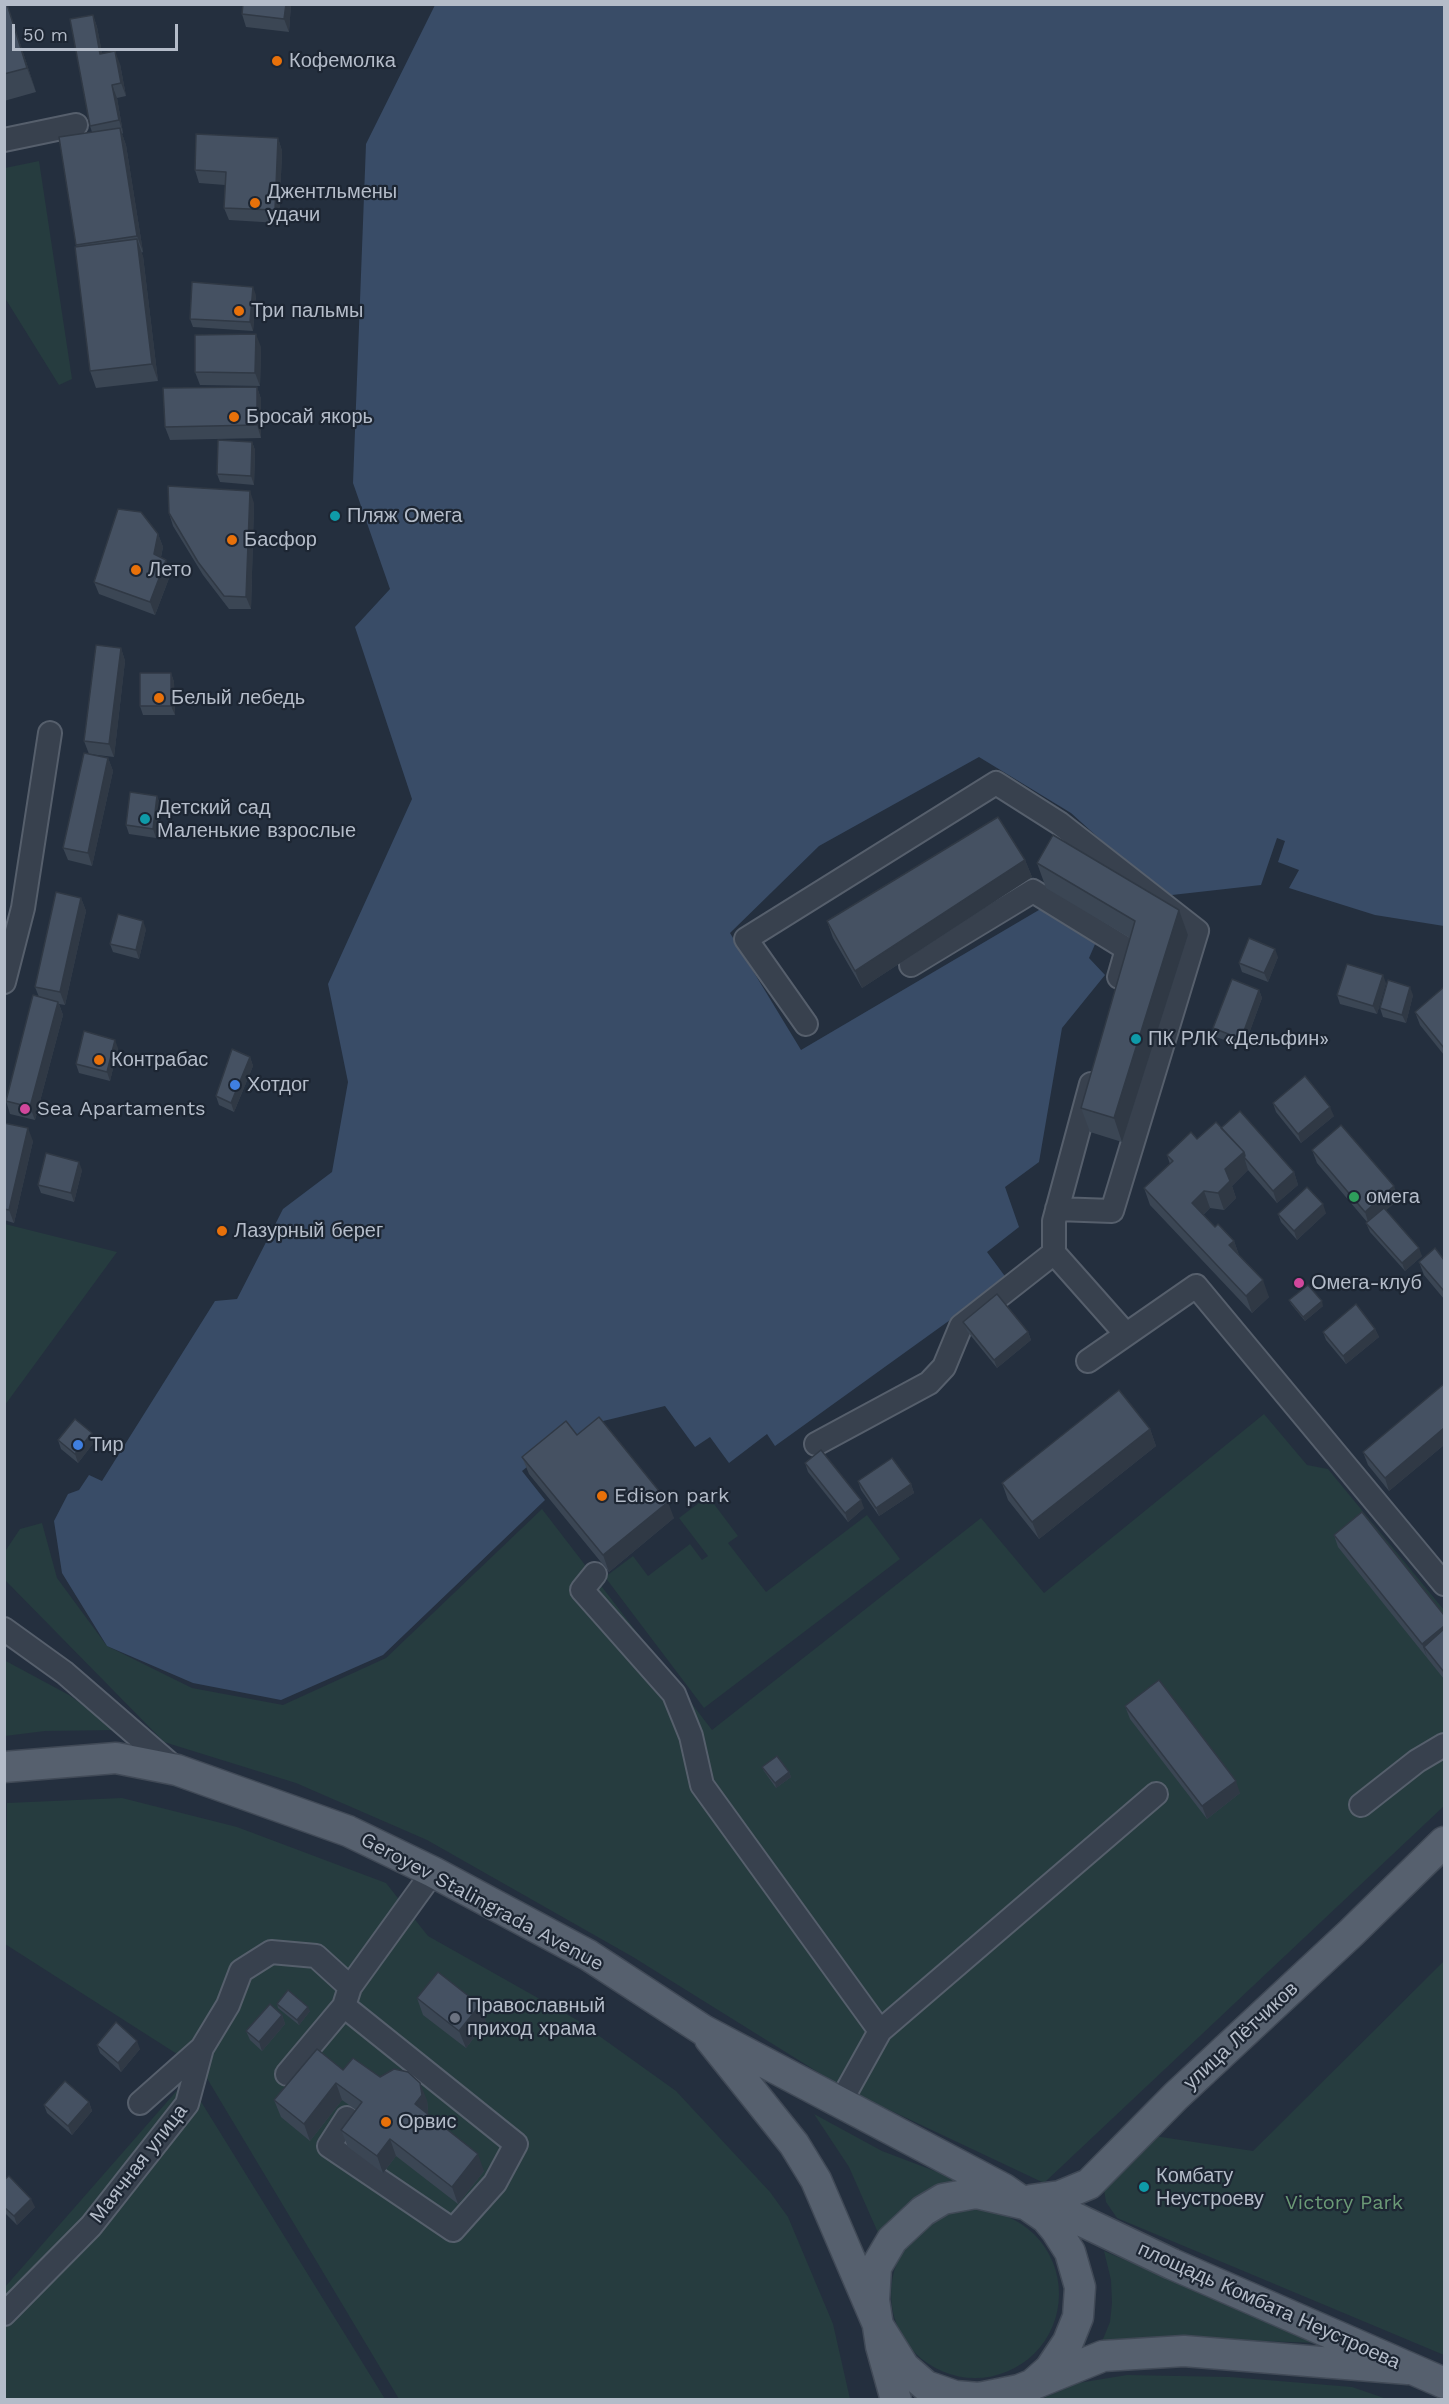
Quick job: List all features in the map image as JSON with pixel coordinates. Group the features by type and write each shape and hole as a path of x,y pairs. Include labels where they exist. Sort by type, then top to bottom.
{"main road":[{"name":"Geroyev Stalingrada Avenue","path":"4,1767 116,1758 177,1770 348,1831 433,1872 588,1956 703,2030"},
{"name":"улица Лётчиков","path":"1022,2202 1060,2196 1089,2184 1176,2096 1351,1933 1444,1842"},
{"name":"площадь Комбата Неустроева","path":"703,2030 1004,2189 1046,2218 1065,2242 1077,2270"},
{"name":"площадь Комбата Неустроева","path":"703,2030 794,2144 816,2180 879,2327 904,2367 926,2386 939,2392 979,2398 1024,2392 1103,2356 1184,2351 1408,2369"},
{"name":"площадь Комбата Неустроева","path":"1024,2392 1050,2369 1073,2331 1079,2301 1077,2220 1089,2184"},
{"name":"площадь Комбата Неустроева","path":"896,2400 874,2300 876,2267 882,2254 902,2228 923,2211 952,2197 976,2193 1054,2209 1408,2369"},
{"path":"1408,2369 1444,2383"}],"street":[{"path":"4,140 76,125"},
{"path":"4,982 23,908 50,733"},
{"path":"806,1024 746,939 996,783 1059,823 1197,931 1112,1211 1057,1209"},
{"path":"911,965 1033,891 1127,949 1115,994"},
{"path":"1097,1062 1054,1221 1054,1253 1125,1333"},
{"path":"816,1444 929,1383 944,1367 961,1326 1054,1253"},
{"path":"1088,1361 1125,1333 1196,1286 1444,1584"},
{"path":"596,1574 582,1590 674,1694 691,1736 702,1785 880,2031"},
{"path":"4,1629 81,1687 177,1770"},
{"path":"1361,1804 1417,1761 1444,1745"},
{"path":"840,2103 880,2031 1156,1794"},
{"path":"287,2074 347,1996 433,1872"},
{"name":"Маячная улица","path":"4,2314 91,2226 187,2104 202,2048 228,2005 241,1971 271,1952 316,1956 347,1996 516,2144 495,2183 453,2230 329,2146 348,2118"},
{"path":"140,2103 202,2048"}],"green space":[{"path":"39,161 72,379 59,385 5,298 5,168"},
{"path":"4,1224 117,1252 5,1405"},
{"path":"1264,1414 1307,1465 1328,1469 1444,1610 1444,1806 1044,2183 845,2089 633,1957 427,1840 296,1783 164,1742 5,1580 4,1553 20,1529 42,1523 57,1578 107,1646 192,1688 283,1705 386,1658 542,1509 712,1730 981,1518 1044,1593"},
{"path":"708,1496 738,1536 728,1543 766,1592 867,1515 900,1559 704,1708 605,1577 633,1556 648,1576 690,1544 702,1560 708,1556 679,1518"},
{"path":"4,1660 69,1695 117,1730 45,1731 5,1736"},
{"path":"122,1798 237,1827 386,1883 428,1936 577,2020 676,2091 770,2192 788,2217 833,2324 850,2399 399,2399 202,2070 5,1944 7,1803"},
{"name":"Victory Park","path":"1444,1961 1444,2355 1117,2218 1106,2202 1103,2183 1148,2135 1253,2151"},
{"path":"187,2079 385,2399 5,2400 5,2287"},
{"path":"814,2114 882,2151 956,2179 926,2190 901,2214 883,2244 849,2167"},
{"path":"975,2210 1007,2217 1021,2224 1034,2235 1045,2248 1052,2262 1059,2294 1052,2326 1045,2340 1034,2353 1021,2364 1007,2371 975,2378 943,2371 929,2364 916,2353 905,2340 898,2326 891,2294 898,2262 905,2248 916,2235 929,2224 943,2217"},
{"path":"1104,2251 1320,2343 1159,2338 1101,2344 1110,2322 1112,2303 1111,2280"},
{"path":"1127,2375 1230,2377 1352,2387 1387,2399 1039,2400 1078,2383"}],"water":[{"path":"435,5 1444,5 1444,926 1375,915 1289,888 1299,870 1278,862 1285,841 1277,838 1261,885 1163,896 1071,813 979,757 819,846 730,933 801,1050 1044,907 1096,942 1089,958 1105,975 1062,1028 1039,1162 1005,1187 1019,1227 987,1252 1007,1279 775,1446 767,1434 729,1463 710,1437 695,1447 665,1406 599,1422 579,1441 572,1431 522,1471 545,1500 383,1655 281,1700 193,1683 107,1646 62,1573 54,1521 68,1494 79,1490 89,1475 102,1481 215,1301 237,1299 283,1209 332,1172 348,1082 328,984 412,799 355,627 390,589 353,483 366,144"}],"building":[{"path":"4,4 7,4 27,68 4,74"},
{"path":"243,4 286,4 284,19 242,14"},
{"path":"93,15 100,54 115,51 121,83 112,85 119,120 90,126 70,19"},
{"path":"120,128 137,236 76,245 59,137"},
{"name":"Джентльмены удачи","path":"196,134 278,138 275,210 224,208 226,172 195,170"},
{"path":"137,239 152,364 90,371 75,247"},
{"path":"192,282 253,287 250,322 190,319"},
{"path":"256,334 255,373 195,372 195,335"},
{"path":"257,387 257,425 165,427 163,388"},
{"path":"218,440 252,442 251,476 217,474"},
{"path":"168,486 250,491 246,597 224,596 198,562 169,513"},
{"name":"Лето","path":"118,509 141,512 158,534 154,554 166,560 150,602 94,582"},
{"path":"96,645 121,648 109,744 84,741"},
{"name":"Белый лебедь","path":"140,673 171,673 171,706 140,706"},
{"path":"84,753 108,758 88,853 63,848"},
{"name":"Детский сад Маленькие взрослые","path":"130,792 157,796 153,829 126,825"},
{"path":"998,817 1025,860 855,971 827,921"},
{"path":"1053,835 1179,910 1114,1118 1081,1108 1135,921 1037,863"},
{"path":"56,892 81,898 60,992 35,987"},
{"path":"118,914 143,921 136,950 110,944"},
{"path":"1249,938 1275,949 1264,973 1239,963"},
{"path":"1347,964 1383,975 1373,1006 1337,995"},
{"path":"1232,979 1259,990 1241,1039 1213,1028"},
{"path":"1388,980 1410,987 1402,1015 1380,1008"},
{"path":"1444,987 1444,1048 1415,1012"},
{"path":"33,995 58,1002 30,1107 6,1101"},
{"name":"Контрабас","path":"84,1031 115,1040 107,1072 76,1064"},
{"path":"232,1049 250,1057 231,1103 216,1096"},
{"path":"1305,1076 1330,1107 1298,1134 1273,1103"},
{"path":"1240,1111 1294,1172 1273,1191 1244,1157 1244,1152 1221,1128"},
{"path":"1216,1122 1244,1152 1225,1169 1230,1181 1218,1193 1204,1191 1192,1203 1215,1227 1218,1224 1234,1241 1229,1245 1263,1280 1246,1296 1144,1188 1173,1161 1167,1155 1191,1132 1197,1139"},
{"path":"4,1123 28,1128 9,1210 4,1209"},
{"path":"1341,1125 1394,1186 1365,1212 1312,1150"},
{"path":"46,1153 79,1162 71,1193 38,1185"},
{"path":"1307,1187 1323,1204 1294,1231 1278,1214"},
{"path":"1384,1208 1419,1248 1402,1263 1366,1223"},
{"path":"1435,1248 1444,1260 1444,1291 1419,1262"},
{"path":"1308,1285 1322,1301 1303,1317 1289,1300"},
{"path":"997,1294 1028,1332 994,1360 963,1322"},
{"path":"1356,1304 1375,1329 1343,1356 1323,1332"},
{"path":"1444,1384 1444,1428 1385,1478 1363,1452"},
{"path":"1119,1390 1150,1429 1032,1522 1002,1483"},
{"name":"Edison park","path":"599,1417 668,1502 603,1555 522,1457 566,1421 577,1435"},
{"path":"75,1419 92,1433 75,1454 58,1440"},
{"path":"821,1450 861,1500 845,1513 805,1463"},
{"path":"892,1458 911,1484 876,1508 858,1481"},
{"path":"1362,1512 1444,1615 1444,1626 1422,1644 1334,1535"},
{"path":"1444,1629 1444,1672 1424,1647"},
{"path":"1159,1680 1236,1781 1202,1806 1125,1706"},
{"path":"777,1756 789,1772 775,1783 762,1767"},
{"path":"438,1972 480,2005 459,2031 417,1998"},
{"path":"288,1990 308,2007 297,2020 277,2004"},
{"path":"270,2004 282,2015 259,2042 246,2031"},
{"path":"116,2022 137,2041 118,2063 97,2045"},
{"path":"317,2049 343,2070 353,2058 380,2077 394,2069 408,2072 420,2083 422,2095 415,2104 478,2154 452,2187 390,2139 377,2156 341,2130 362,2102 336,2083 304,2124 274,2100"},
{"path":"65,2081 89,2102 68,2126 44,2105"},
{"path":"9,2176 31,2199 14,2216 4,2207 4,2180"}],"place":[{"name":"Кофемолка","path":"277,61"},
{"name":"Джентльмены удачи","path":"255,203"},
{"name":"Три пальмы","path":"239,311"},
{"name":"Бросай якорь","path":"234,417"},
{"name":"Пляж Омега","path":"335,516"},
{"name":"Басфор","path":"232,540"},
{"name":"Лето","path":"136,570"},
{"name":"Белый лебедь","path":"159,698"},
{"name":"Детский сад Маленькие взрослые","path":"145,819"},
{"name":"ПК РЛК «Дельфин»","path":"1136,1039"},
{"name":"Контрабас","path":"99,1060"},
{"name":"Хотдог","path":"235,1085"},
{"name":"Sea Apartaments","path":"25,1109"},
{"name":"омега","path":"1354,1197"},
{"name":"Лазурный берег","path":"222,1231"},
{"name":"Омега-клуб","path":"1299,1283"},
{"name":"Тир","path":"78,1445"},
{"name":"Edison park","path":"602,1496"},
{"name":"Православный приход храма","path":"455,2018"},
{"name":"Орвис","path":"386,2122"},
{"name":"Комбату Неустроеву","path":"1144,2187"}]}
